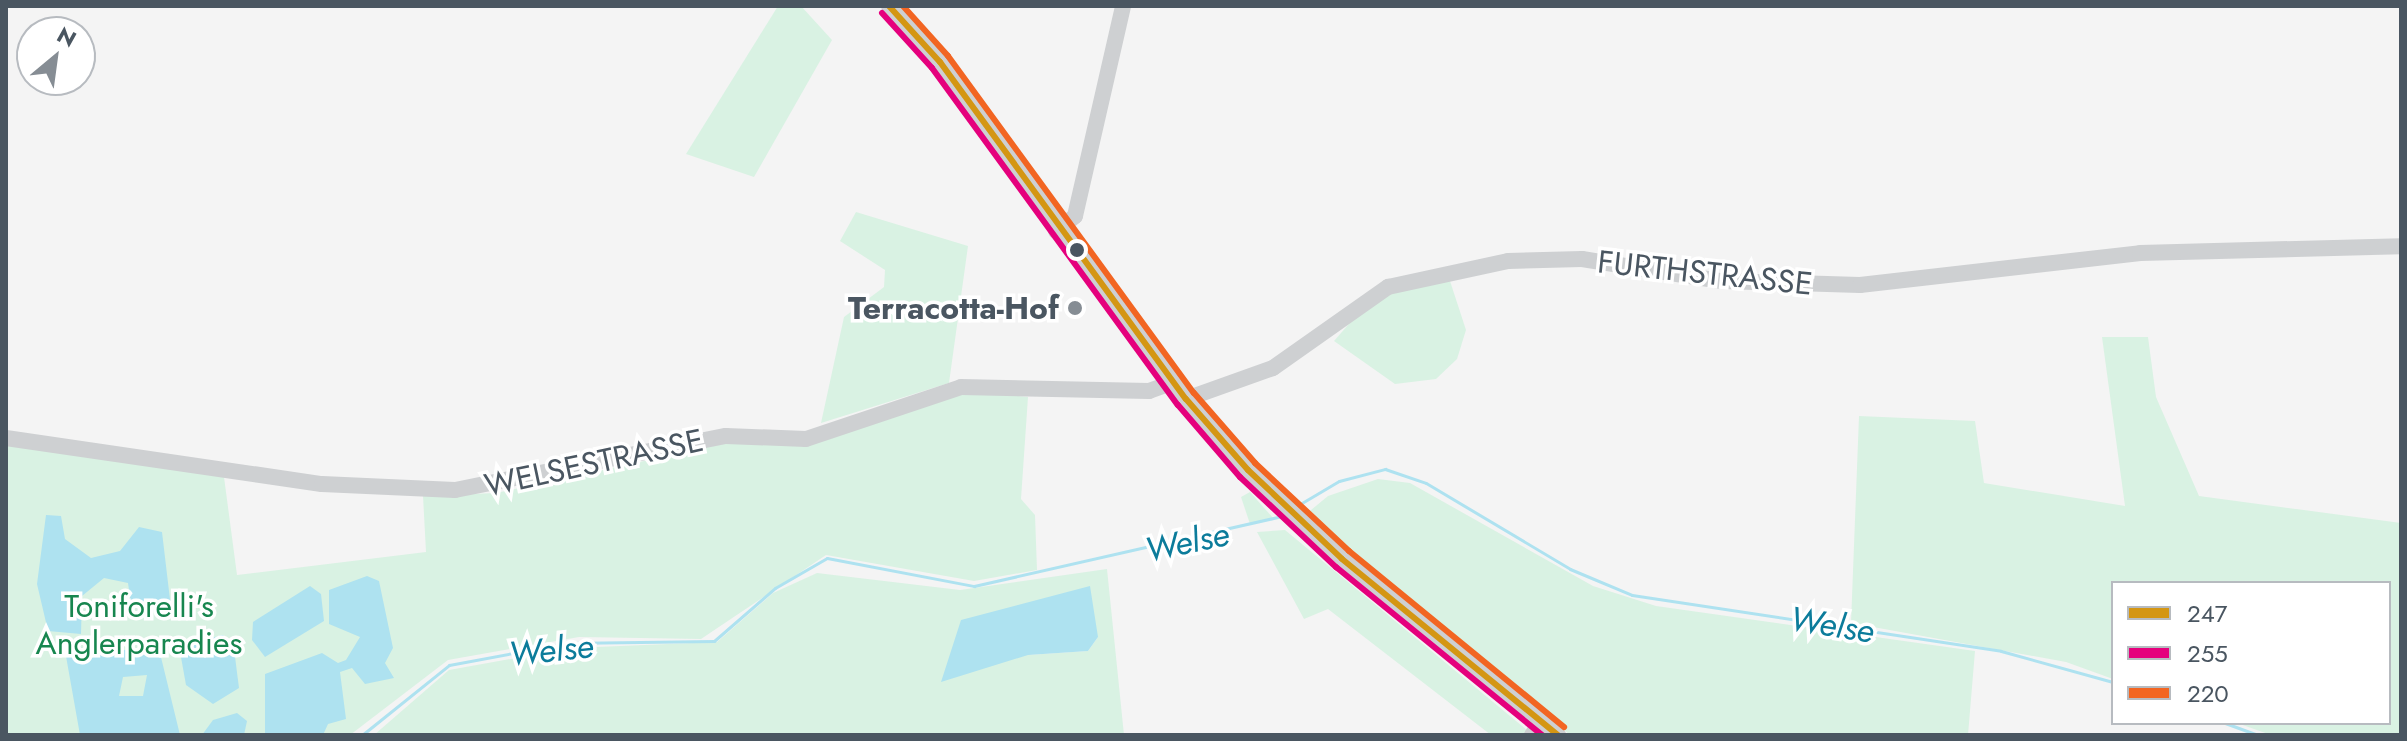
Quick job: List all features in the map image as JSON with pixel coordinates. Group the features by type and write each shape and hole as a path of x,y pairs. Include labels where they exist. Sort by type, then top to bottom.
{"street":[{"path":"889,6 1186,399 1298,520 1537,728 1558,735"},
{"path":"1059,229 1075,216 1123,6"},
{"name":"FURTHSTRASSE","path":"1186,399 1273,368 1388,287 1508,261 1582,259 1721,281 1860,285 2140,253 2401,246"},
{"name":"WELSESTRASSE","path":"6,438 322,484 455,490 726,436 806,439 961,387 1149,391 1174,382"}],"green space":[{"path":"778,6 801,6 832,40 754,177 686,154"},
{"path":"856,212 968,246 949,383 821,423 844,317 884,287 885,270 840,241"},
{"path":"1450,281 1466,330 1457,359 1436,379 1395,384 1334,341 1376,293"},
{"path":"2102,337 2148,337 2156,397 2199,496 2401,523 2401,735 2271,735 2243,725 2391,725 2391,581 2111,581 2111,678 2066,662 1851,623 1859,416 1975,421 1984,483 2125,506"},
{"name":"Toniforelli's Anglerparadies","path":"964,390 1028,397 1021,499 1035,515 1037,570 974,581 826,555 701,639 579,637 448,660 350,735 6,735 7,441 224,477 237,575 426,552 423,496 496,493 727,443 804,445"},
{"path":"1378,479 1410,483 1593,586 1656,606 1975,651 1968,735 1570,735 1305,515 1328,496"},
{"path":"1250,492 1273,518 1250,524 1241,497"},
{"path":"1285,530 1528,731 1526,735 1491,735 1328,609 1304,619 1257,532"},
{"path":"1107,569 1124,735 374,735 449,670 572,648 717,642 773,593 817,573 960,590","holes":["1098,637 1088,651 1028,655"]}],"water":[{"path":"46,515 61,516 65,539 91,558 120,551 139,527 162,532 171,608 164,614 131,604 128,583 104,578 82,596 81,634 48,631 37,584"},
{"path":"367,576 379,581 393,648 385,663 394,678 365,684 352,668 340,672 346,719 328,724 323,735 265,735 265,674 322,653 338,663 346,660 360,637 329,624 329,590"},
{"path":"310,586 321,594 324,621 265,657 252,640 253,622"},
{"path":"1090,586 1098,637 1088,651 1028,655 941,682 961,620"},
{"path":"223,635 234,649 239,688 213,704 186,685 179,646"},
{"path":"79,643 83,651 159,649 180,735 80,735 64,645","holes":["147,675 143,696 119,696 123,677"]},
{"path":"237,713 247,721 244,735 202,735 213,720"}],"waterway":[{"name":"Welse","path":"1295,507 1339,481 1385,469 1426,483 1570,569 1632,595 2001,651 2111,681"},
{"name":"Welse","path":"362,735 449,665 566,643 714,641 775,588 827,558 974,586 1287,515"},
{"name":"Welse","path":"2230,725 2258,735"}],"transit line":[{"name":"247","path":"889,6 940,62 1186,399 1248,470 1342,559 1558,735"},
{"name":"220","path":"903,6 948,56 1194,393 1255,463 1349,551 1564,727"},
{"name":"255","path":"882,13 932,68 1178,405 1240,477 1336,567 1542,735"}],"place":[{"name":"Terracotta-Hof","path":"1075,308"}]}
